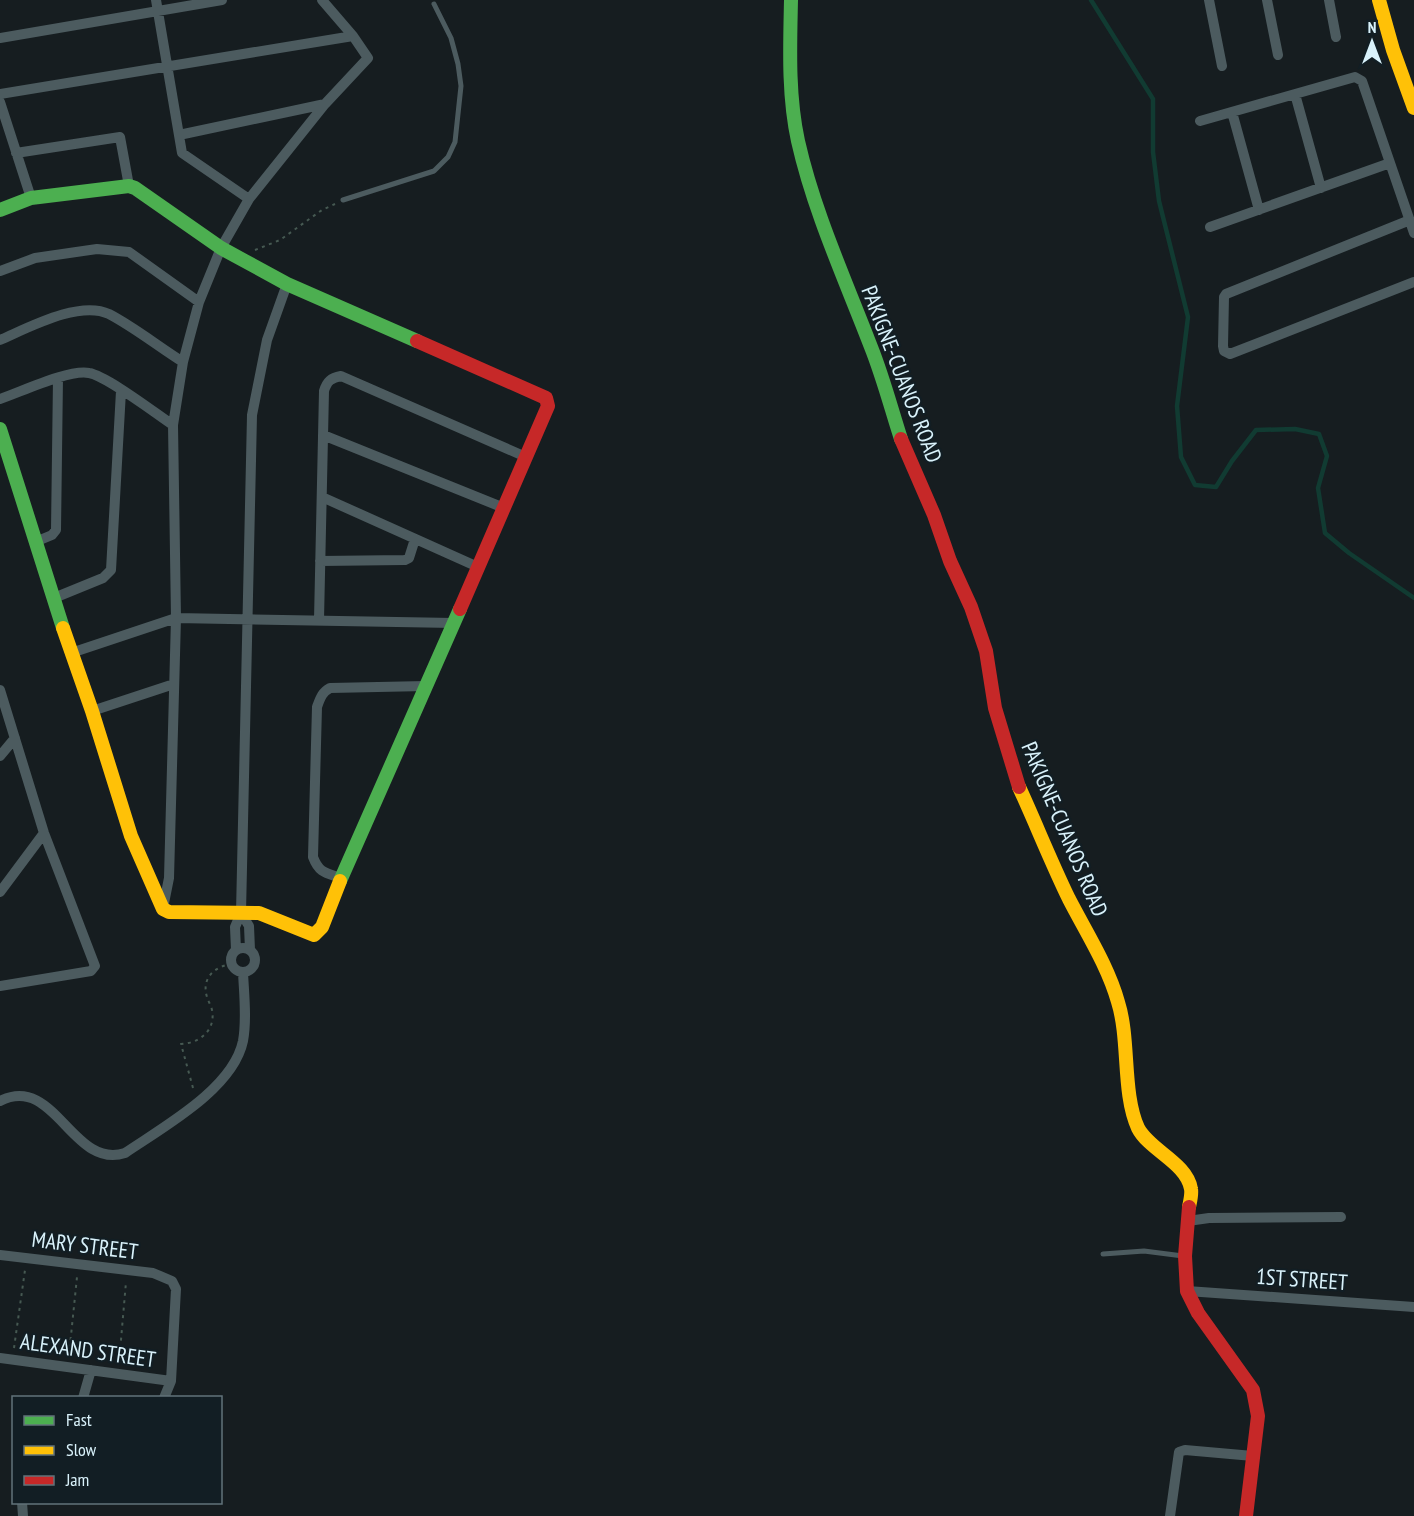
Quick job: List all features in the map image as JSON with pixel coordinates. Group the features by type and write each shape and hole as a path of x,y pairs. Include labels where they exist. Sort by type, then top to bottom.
{"street":[{"path":"0,38 157,5 222,0"},
{"path":"163,909 169,878 176,618 173,425 183,362 199,302 221,248 249,199 325,104 368,58 353,36 322,0"},
{"name":"PAKIGNE-CUANOS ROAD","path":"791,0 790,62 793,109 798,141 820,214 872,349 901,440 971,607 986,651 995,708 1014,775 1062,884 1106,971 1118,1001 1123,1022 1130,1095 1137,1125 1144,1138 1169,1158 1186,1177 1191,1189 1185,1256 1187,1291 1198,1313 1253,1390 1257,1416 1246,1516"},
{"path":"1209,0 1222,66"},
{"path":"1267,0 1278,55"},
{"path":"1329,0 1336,37"},
{"path":"1379,0 1393,50 1414,108"},
{"path":"157,5 182,153 249,199"},
{"path":"0,94 353,36"},
{"path":"1200,121 1358,78 1362,81 1414,233"},
{"path":"1295,94 1322,188"},
{"path":"0,102 31,198"},
{"path":"179,135 325,104"},
{"path":"1232,112 1259,210"},
{"path":"16,153 120,137 129,186"},
{"path":"1210,227 1390,163"},
{"path":"0,210 31,198 129,186 135,188 221,248 287,284 546,398 547,411 341,878 322,927 314,935 259,913 169,912 163,909 130,836 92,711 71,653 0,429"},
{"path":"1410,220 1226,294 1222,346 1224,351 1230,354 1414,282"},
{"path":"0,271 35,258 97,249 129,252 199,302"},
{"path":"236,950 235,927 241,913 252,415 267,340 287,284"},
{"path":"0,340 60,314 83,311 107,313 183,362"},
{"path":"0,399 72,373 89,373 173,425"},
{"path":"319,620 324,391 327,382 341,376 526,457"},
{"path":"35,542 52,535 56,530 58,378"},
{"path":"54,598 103,578 111,570 121,391"},
{"path":"323,435 504,508"},
{"path":"321,497 478,567"},
{"path":"320,561 405,560 409,558 415,539"},
{"path":"71,653 176,618 454,622"},
{"path":"92,711 174,684"},
{"path":"341,878 317,868 313,858 317,707 320,699 330,688 426,686"},
{"path":"0,690 44,833 95,966 91,971 0,986"},
{"path":"0,756 15,738"},
{"path":"0,892 44,833"},
{"path":"241,913 249,926 250,950"},
{"path":"245,948 250,950 255,956 254,964 248,970 238,971 232,964 232,954 236,950 245,948"},
{"path":"0,1101 16,1097 33,1098 49,1108 83,1144 98,1153 113,1157 125,1153 197,1102 220,1081 239,1054 244,1030 243,972"},
{"path":"1188,1221 1209,1218 1341,1217"},
{"name":"MARY STREET","path":"0,1255 153,1273 172,1281 176,1289 171,1381"},
{"name":"1ST STREET","path":"1187,1291 1414,1307"},
{"name":"ALEXAND STREET","path":"0,1358 171,1381"},
{"path":"84,1396 91,1370"},
{"path":"165,1396 171,1381"},
{"path":"1170,1516 1179,1452 1185,1450 1253,1456"}],"lane":[{"path":"343,200 434,171 448,157 455,142 461,86 458,64 451,38 434,4"},
{"path":"1103,1254 1144,1251 1185,1256"}],"path":[{"path":"236,257 280,240 322,210 343,200"},
{"path":"197,1102 181,1044 196,1042 208,1032 213,1018 205,985 214,970 223,965 232,964"},
{"path":"13,1359 27,1258"},
{"path":"68,1367 79,1264"},
{"path":"118,1373 127,1270"}],"waterway":[{"path":"1091,0 1153,99 1153,152 1159,201 1188,317 1177,406 1181,457 1195,485 1216,487 1232,461 1256,430 1295,429 1319,434 1327,456 1318,488 1325,533 1349,553 1414,598"}],"traffic: fast":[{"path":"791,0 791,89 798,141 812,194 875,358 901,439"},
{"path":"0,210 31,198 129,186 221,248 287,284 417,341"},
{"path":"0,429 63,628"},
{"path":"340,881 460,609"}],"traffic: slow":[{"path":"1379,0 1393,50 1414,108"},
{"path":"63,628 131,836 163,909 169,912 259,913 314,935 322,927 340,881"},
{"path":"1019,787 1062,885 1103,962 1114,989 1122,1017 1130,1099 1138,1128 1150,1143 1183,1172 1191,1191 1189,1207"}],"traffic: jam":[{"path":"417,341 546,398 548,406 460,609"},
{"path":"901,439 971,607 986,651 995,708 1019,787"},
{"path":"1189,1207 1185,1256 1187,1291 1198,1313 1253,1390 1258,1416 1246,1516"}]}
